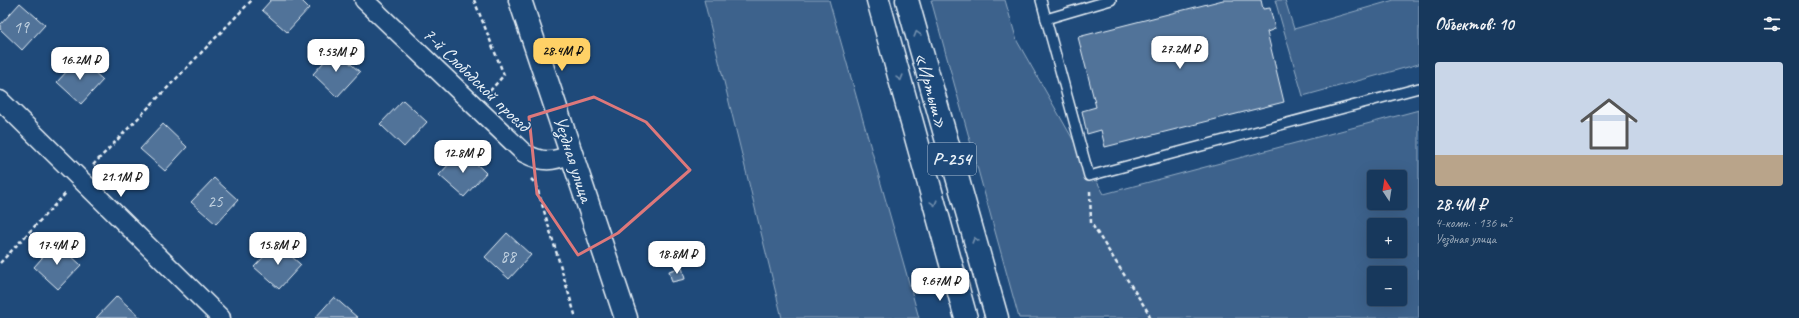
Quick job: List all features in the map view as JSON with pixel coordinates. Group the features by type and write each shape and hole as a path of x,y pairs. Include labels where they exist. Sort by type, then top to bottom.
{"main road":[{"name":"Уездная улица","path":"520,0 626,318"},
{"name":"«Иртыш»","path":"878,0 966,318"},
{"name":"«Иртыш»","path":"907,0 997,318"},
{"path":"956,284 959,318"}],"street":[{"name":"7-й Слободской проезд","path":"364,0 524,153 536,160 553,161 572,154"},
{"path":"0,100 221,318"}],"lane":[{"path":"1041,0 1089,176 1419,88"},
{"path":"1046,19 1111,0"}],"path":[{"path":"0,263 252,0"},
{"path":"474,0 504,75 476,107"},
{"path":"1089,176 1091,223 1148,312 1150,318"},
{"path":"530,178 536,184 576,318"}],"highlighted area":[{"path":"594,97 646,122 690,170 618,233 578,255 537,194 529,117"}],"shaded area":[{"path":"704,0 829,0 919,318 782,318"},
{"path":"931,0 1005,0 1017,41 1104,194 1419,110 1419,318 1019,318"},
{"path":"1275,0 1285,0 1294,29 1394,0 1419,0 1419,64 1303,96"}],"building":[{"path":"271,0 301,0 309,8 287,32 262,10"},
{"path":"1223,0 1261,0 1263,9 1270,8 1275,29 1267,32 1284,102 1105,147 1101,130 1087,134 1082,111 1096,107 1078,37"},
{"path":"20,3 45,25 22,50 0,29 0,25"},
{"path":"335,50 360,72 337,97 313,74"},
{"path":"79,58 103,80 81,104 57,82"},
{"path":"403,100 427,122 404,147 380,124"},
{"path":"163,124 187,147 165,171 140,149"},
{"path":"462,150 486,173 464,197 439,175"},
{"path":"214,178 238,200 216,224 191,202"},
{"path":"507,233 531,255 509,279 485,257"},
{"path":"56,242 81,265 58,289 34,267"},
{"path":"277,243 301,265 279,289 254,267"},
{"path":"682,267 685,279 672,282 669,271"},
{"path":"117,296 141,318 96,318"},
{"path":"334,297 358,318 315,318"}]}
